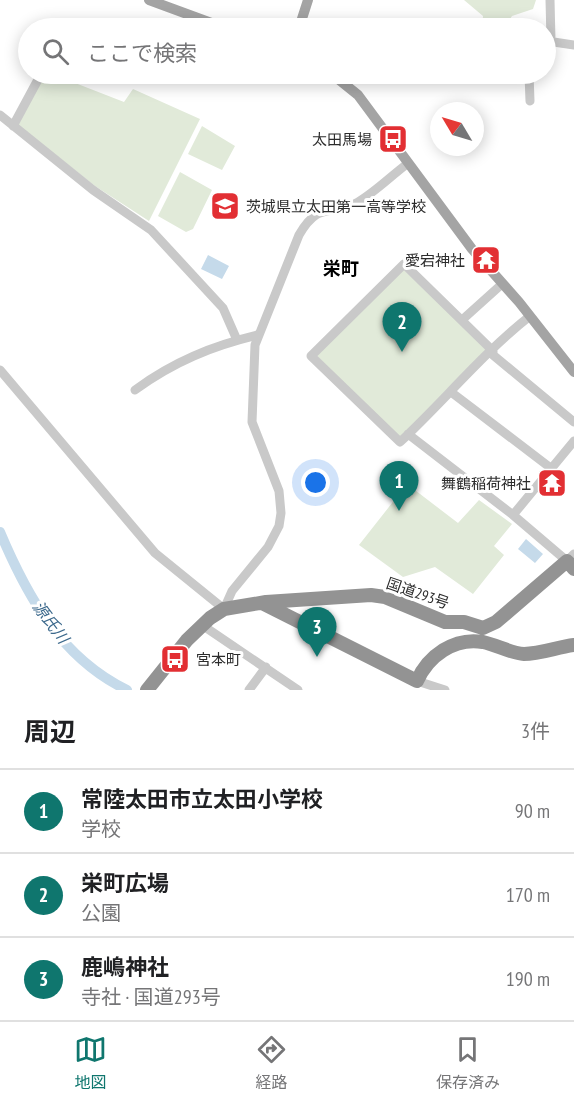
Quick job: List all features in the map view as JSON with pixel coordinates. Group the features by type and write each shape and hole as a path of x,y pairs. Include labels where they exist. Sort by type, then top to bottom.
{"highway":[{"name":"国道293号","path":"150,686 173,655 202,625 224,609 259,603 278,605 379,595 444,622 464,622 483,628 496,622 572,561"},
{"path":"278,605 389,670 417,681 422,670 435,655 465,642 481,642 522,654 574,645"}],"main road":[{"path":"149,0 198,18"},
{"path":"302,18 308,0"},
{"path":"344,84 358,96 407,164 574,372"}],"street":[{"path":"549,18 550,0"},
{"path":"556,42 574,45"},
{"path":"13,126 36,84"},
{"path":"529,84 530,101"},
{"path":"0,116 93,190 151,230 223,308 237,340"},
{"path":"0,370 155,552 224,609 232,591 272,540 281,513 279,491 252,422 258,335 299,235 308,221 319,211 358,202 407,164"},
{"path":"530,316 493,351 400,442 311,356 404,264 493,351 493,355 574,422"},
{"path":"462,320 502,284"},
{"path":"135,390 160,371 193,355 258,335"},
{"path":"451,392 552,469"},
{"path":"408,434 572,561"},
{"path":"513,515 574,441"},
{"path":"202,625 298,690"},
{"path":"249,690 266,668"},
{"path":"417,681 445,690"}],"green space":[{"path":"464,0 536,0 533,9 511,18 483,18"},
{"path":"40,84 78,84 124,102 133,89 200,119 149,221 95,186 18,125"},
{"path":"202,126 235,146 222,170 188,154"},
{"path":"180,172 212,190 193,229 186,232 158,216"},
{"path":"402,268 488,350 400,439 315,354"},
{"path":"407,484 458,523 479,500 512,524 494,546 504,555 473,594 435,567 403,577 359,545"}],"water":[{"path":"208,255 229,266 222,279 201,269"},
{"path":"526,539 543,554 535,563 518,549"}],"waterway":[{"name":"源氏川","path":"0,532 35,602 65,643 104,677 127,690"}],"place":[{"name":"太田馬場","path":"393,139"},
{"name":"茨城県立太田第一高等学校","path":"225,206"},
{"name":"愛宕神社","path":"486,260"},
{"name":"栄町広場","path":"402,352"},
{"name":"舞鶴稲荷神社","path":"552,483"},
{"name":"常陸太田市立太田小学校","path":"399,511"},
{"name":"鹿嶋神社","path":"317,657"},
{"name":"宮本町","path":"175,659"}],"district":[{"name":"栄町","path":"341,268"}]}
